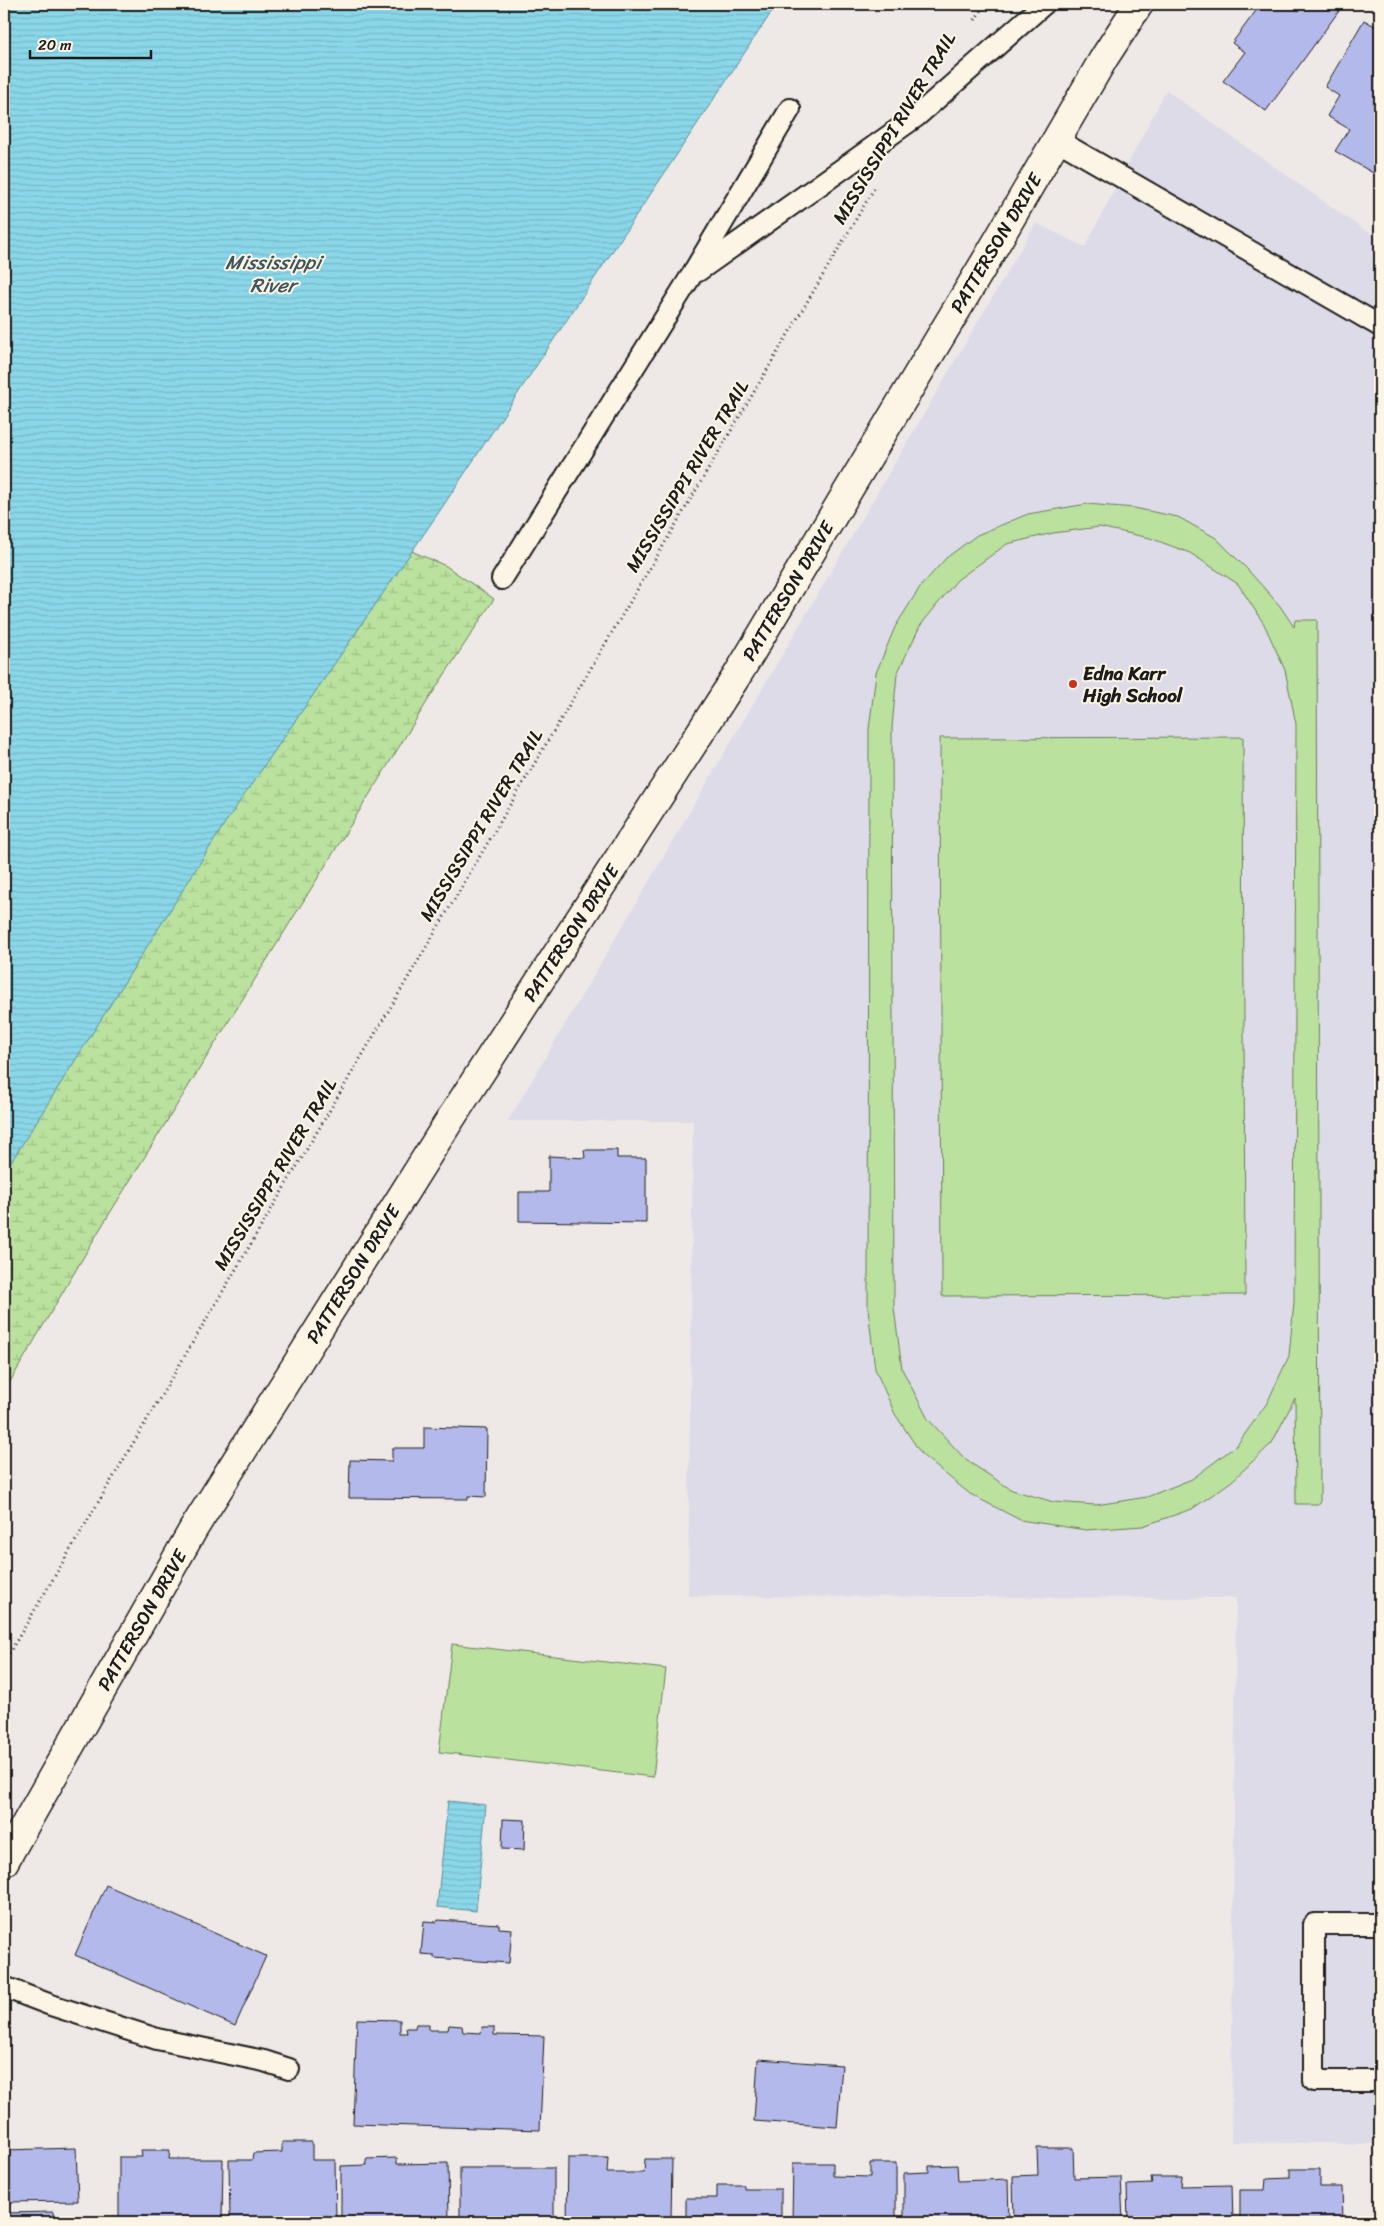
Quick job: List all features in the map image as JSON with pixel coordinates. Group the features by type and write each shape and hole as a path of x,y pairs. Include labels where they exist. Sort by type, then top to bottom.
{"street":[{"name":"PATTERSON DRIVE","path":"4,1862 194,1528 446,1126 738,674 1104,58 1139,4"}],"lane":[{"path":"692,276 917,116 1044,4"},
{"path":"502,579 692,276 790,109"},
{"path":"1057,140 1380,326"},
{"path":"1380,1924 1314,1924 1314,2081 1380,2081"},
{"path":"4,1987 51,2005 157,2039 264,2061 289,2069"}],"path":[{"name":"MISSISSIPPI RIVER TRAIL","path":"971,27 985,4"},
{"name":"MISSISSIPPI RIVER TRAIL","path":"4,1662 877,184"}],"shaded area":[{"name":"Edna Karr High School","path":"1166,90 1364,230 1380,237 1380,2144 1231,2142 1236,1598 688,1596 693,1121 508,1121 1036,223 1085,247"}],"green space":[{"path":"1087,504 1134,508 1178,517 1216,538 1280,606 1294,627 1295,620 1317,620 1320,1504 1296,1504 1295,1398 1272,1443 1232,1481 1192,1509 1143,1526 1086,1530 1020,1520 970,1494 922,1455 895,1414 875,1369 868,1308 869,729 876,673 895,627 920,587 946,558 977,535 1028,514","holes":["1099,527 1150,538 1190,553 1238,584 1264,624 1285,670 1296,724 1294,1302 1289,1356 1267,1403 1237,1445 1192,1479 1147,1497 1096,1505 1054,1502 1012,1490 966,1460 928,1419 902,1369 894,1308 892,727 897,674 920,626 957,580 1007,544 1053,533"]},
{"path":"393,543 446,566 494,599 430,697 100,1229 4,1392 4,1121"},
{"path":"1243,737 1245,1295 942,1296 940,738"},
{"path":"452,1644 666,1669 653,1777 439,1752"}],"water":[{"name":"Mississippi River","path":"4,4 777,4 439,512 227,820 4,1173"},
{"path":"448,1801 486,1805 476,1911 437,1907"}],"building":[{"path":"1261,4 1344,4 1266,111 1223,81 1245,52 1232,43"},
{"path":"1364,20 1380,29 1380,177 1335,151 1349,129 1327,116 1339,96 1325,87"},
{"path":"584,1150 617,1150 617,1158 646,1158 646,1223 519,1221 519,1192 549,1192 549,1156 585,1158"},
{"path":"424,1427 487,1429 486,1497 468,1496 468,1499 349,1498 350,1460 392,1461 392,1448 424,1448"},
{"path":"503,1819 525,1820 524,1850 502,1849"},
{"path":"106,1885 266,1956 235,2026 75,1955"},
{"path":"438,1920 499,1924 499,1928 512,1929 509,1963 434,1958 434,1955 421,1954 424,1921 437,1922"},
{"path":"357,2019 400,2020 400,2033 407,2033 406,2028 415,2028 416,2024 429,2024 429,2030 448,2030 449,2025 462,2026 463,2032 481,2033 482,2027 494,2027 494,2035 544,2036 540,2130 353,2124"},
{"path":"758,2059 842,2065 837,2127 754,2121"},
{"path":"282,2142 312,2142 312,2160 335,2160 336,2222 230,2222 229,2160 252,2160 253,2153 282,2152"},
{"path":"76,2148 78,2201 4,2202 4,2150"},
{"path":"1037,2148 1073,2148 1074,2178 1121,2177 1123,2222 1014,2222 1013,2176 1038,2175"},
{"path":"141,2150 170,2150 169,2159 223,2159 222,2222 119,2222 119,2157 142,2157"},
{"path":"397,2158 397,2164 448,2163 449,2222 341,2222 341,2166 367,2165 366,2159"},
{"path":"568,2158 608,2158 607,2173 644,2173 645,2159 672,2159 671,2222 567,2222"},
{"path":"793,2163 833,2163 833,2176 870,2177 870,2163 896,2163 896,2222 792,2222"},
{"path":"957,2165 958,2181 1008,2179 1009,2222 904,2222 904,2173 929,2172 929,2166"},
{"path":"460,2168 554,2168 554,2222 460,2222"},
{"path":"1290,2169 1320,2169 1320,2187 1342,2187 1343,2222 1240,2222 1240,2190 1265,2190 1266,2179 1290,2178"},
{"path":"1151,2177 1182,2177 1181,2186 1232,2185 1233,2222 1128,2222 1127,2185 1152,2184"},
{"path":"717,2185 744,2185 744,2189 781,2189 781,2222 686,2222 686,2198 717,2198"},
{"path":"54,2212 55,2222 4,2222 4,2213"}],"place":[{"name":"Edna Karr High School","path":"1073,684"}]}
